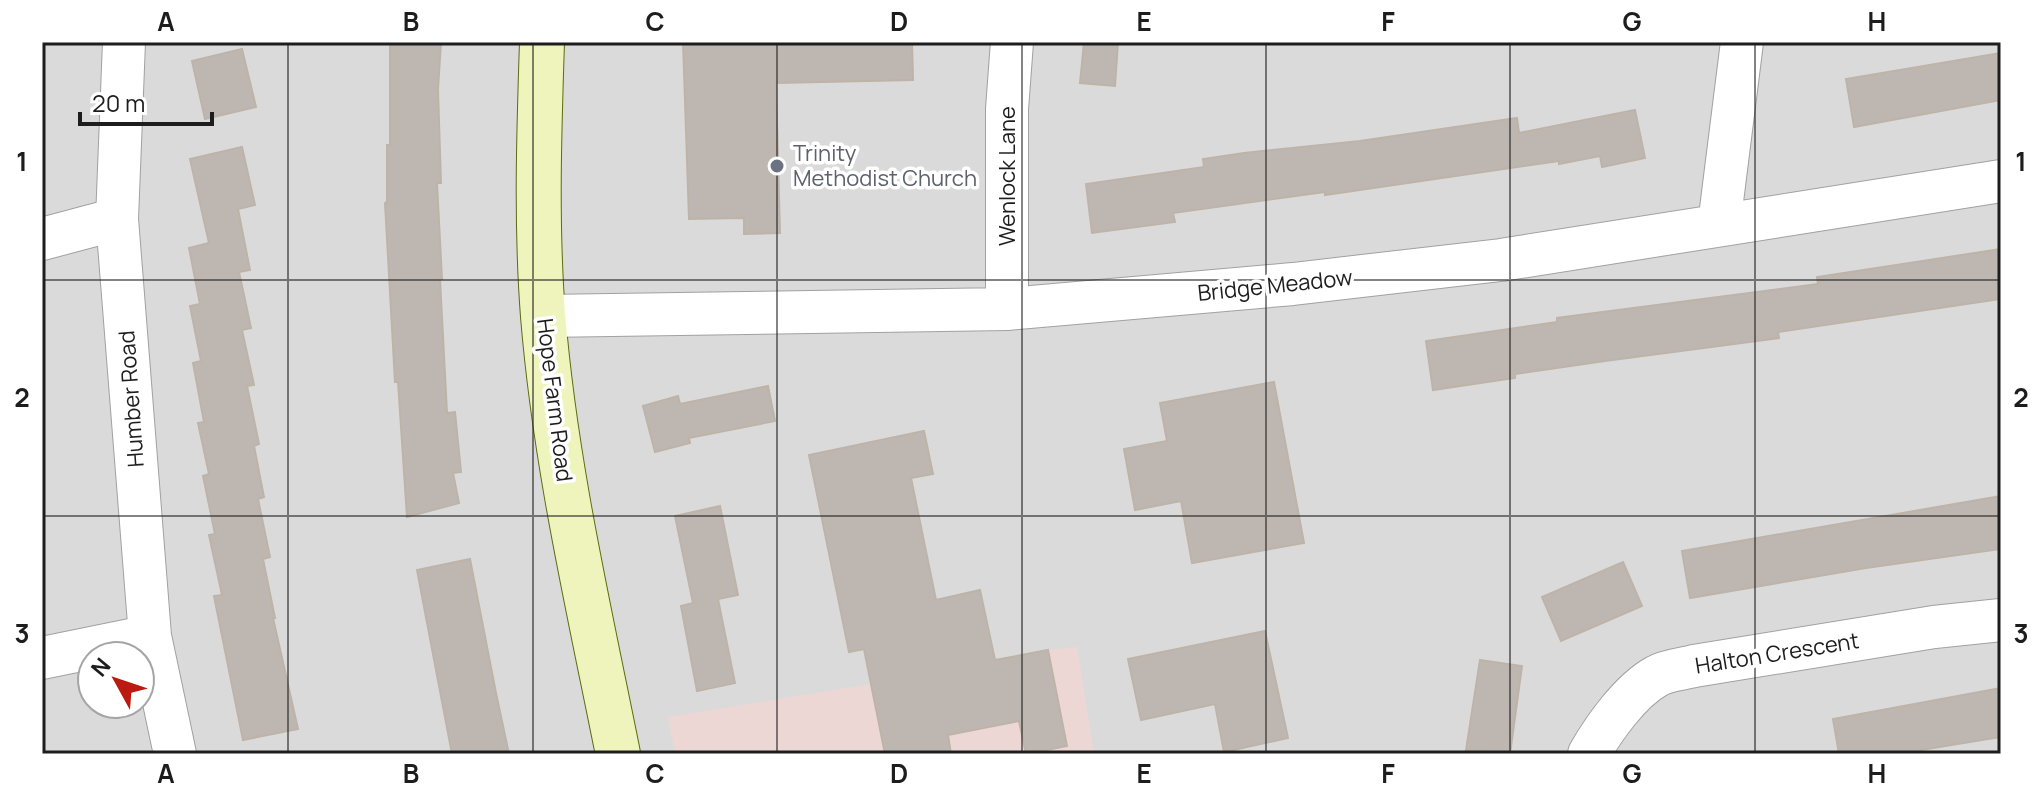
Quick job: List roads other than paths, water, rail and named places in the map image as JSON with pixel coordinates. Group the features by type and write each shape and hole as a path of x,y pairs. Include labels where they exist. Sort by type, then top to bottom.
{"street":[{"name":"Humber Road","path":"124,42 117,219 150,636 175,754"},
{"name":"Hope Farm Road","path":"542,42 539,132 543,316 569,505 618,754"},
{"name":"Wenlock Lane","path":"1007,309 1007,109 1012,42"},
{"path":"1719,225 1742,42"},
{"name":"Bridge Meadow","path":"543,316 1007,309 1293,284 1487,262 2001,181"},
{"path":"42,239 117,219"},
{"name":"Halton Crescent","path":"1589,754 1603,728 1657,675 1934,627 2001,620"},
{"path":"42,658 150,636"}],"place":[{"name":"Trinity Methodist Church","path":"777,166"}]}
